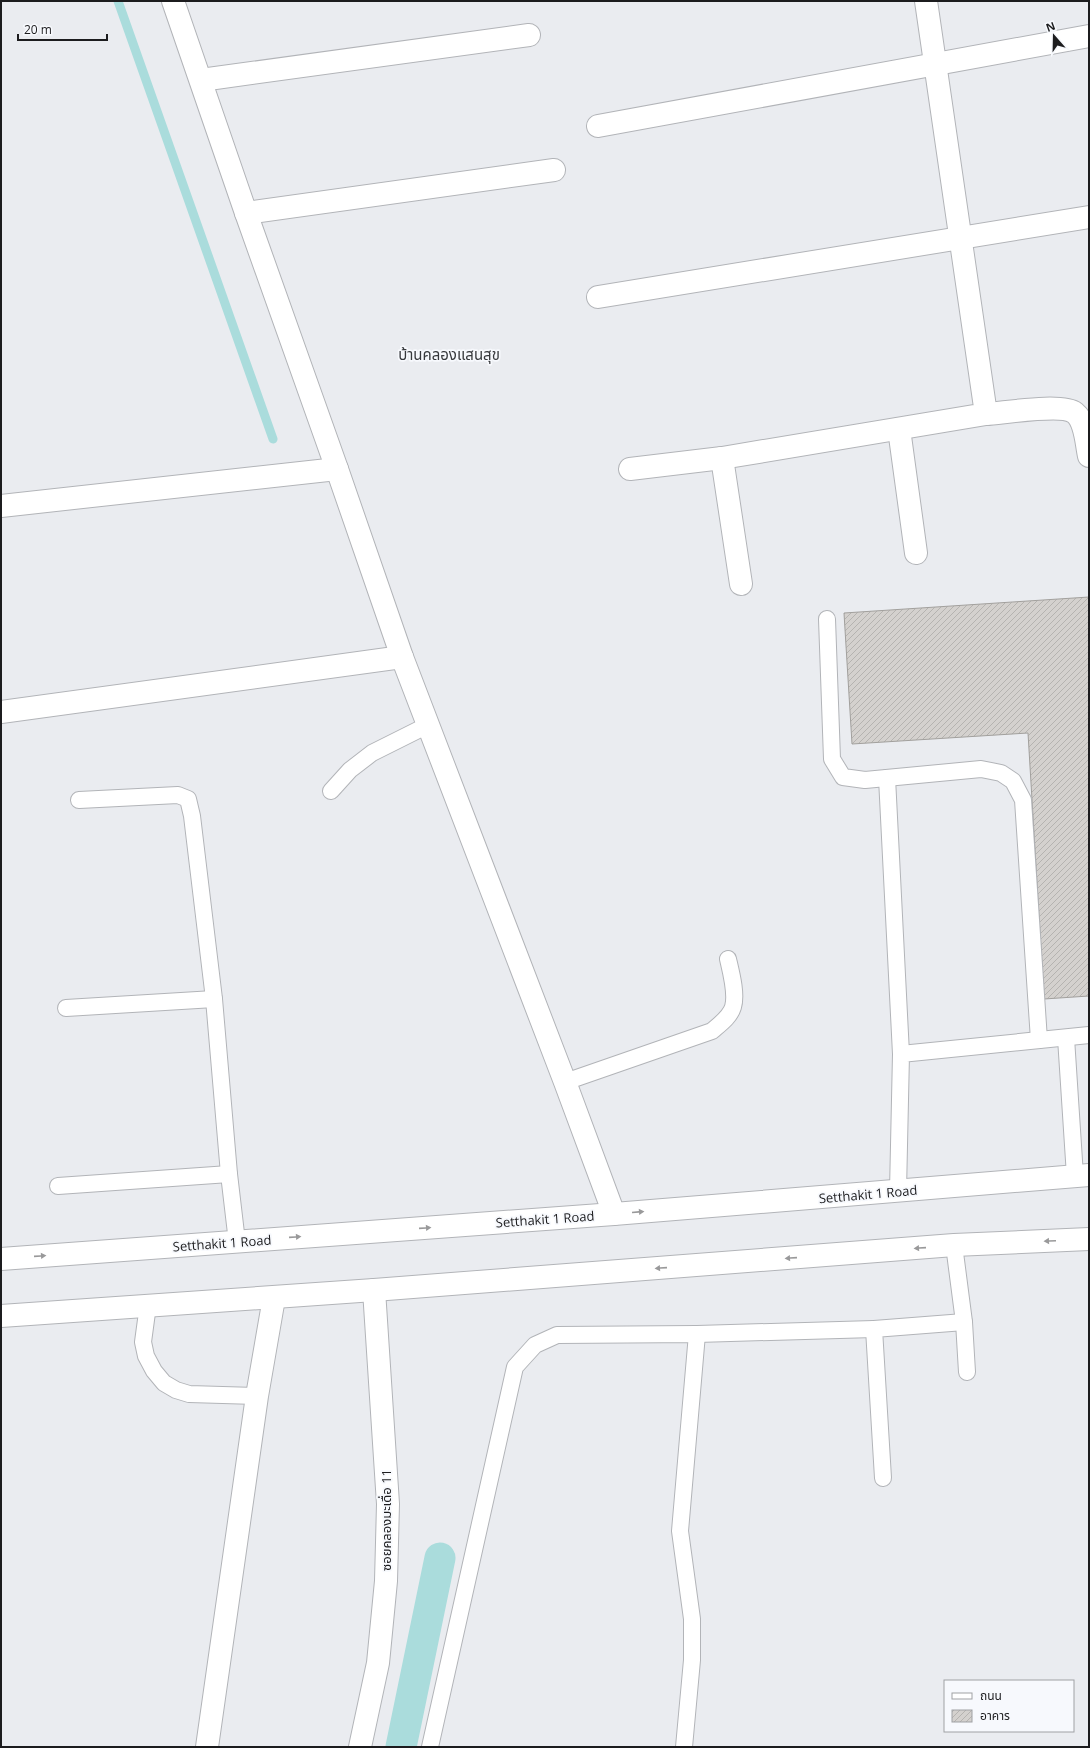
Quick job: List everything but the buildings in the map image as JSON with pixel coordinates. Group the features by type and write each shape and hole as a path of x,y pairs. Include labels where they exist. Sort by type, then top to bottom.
{"street":[{"path":"173,1 402,657 614,1214"},
{"path":"926,1 962,238 986,414"},
{"path":"201,80 529,35"},
{"path":"598,126 1089,36"},
{"path":"246,213 554,170"},
{"path":"598,297 1089,217"},
{"path":"630,469 722,458 986,414 1059,408 1075,413 1083,424 1089,456"},
{"path":"899,428 916,553"},
{"path":"722,458 741,584"},
{"path":"1,506 337,469"},
{"path":"1,712 402,657"},
{"name":"Setthakit 1 Road","path":"1,1259 614,1214 1082,1176"},
{"path":"1,1316 148,1305 274,1298 954,1245 1089,1239"},
{"name":"ซอยคลองมะเดื่อ 11","path":"360,1747 378,1663 386,1581 388,1504 374,1290"},
{"path":"207,1747 257,1396 274,1298"}],"lane":[{"path":"827,618 832,759 843,778 865,780 981,769 1001,773 1013,781 1023,800 1039,1040"},
{"path":"330,791 350,770 372,753 428,725"},
{"path":"887,778 900,1054 898,1191"},
{"path":"79,800 178,795 188,799 192,816 214,999 229,1174 238,1242"},
{"path":"565,1082 712,1030 723,1022 733,1007 733,988 728,959"},
{"path":"66,1008 214,999"},
{"path":"900,1054 1089,1035"},
{"path":"1066,1038 1082,1176"},
{"path":"58,1186 229,1174"},
{"path":"954,1245 964,1322 967,1372"},
{"path":"148,1305 143,1342 146,1356 154,1371 164,1383 176,1390 189,1394 257,1396"},
{"path":"430,1747 515,1367 535,1345 557,1336 874,1329 964,1322"},
{"path":"874,1329 883,1478"},
{"path":"684,1747 692,1660 692,1619 680,1531 698,1334"}],"waterway":[{"path":"118,1 273,439"},
{"path":"401,1747 440,1558"}],"district":[{"name":"บ้านคลองแสนสุข","path":"449,354"}]}
